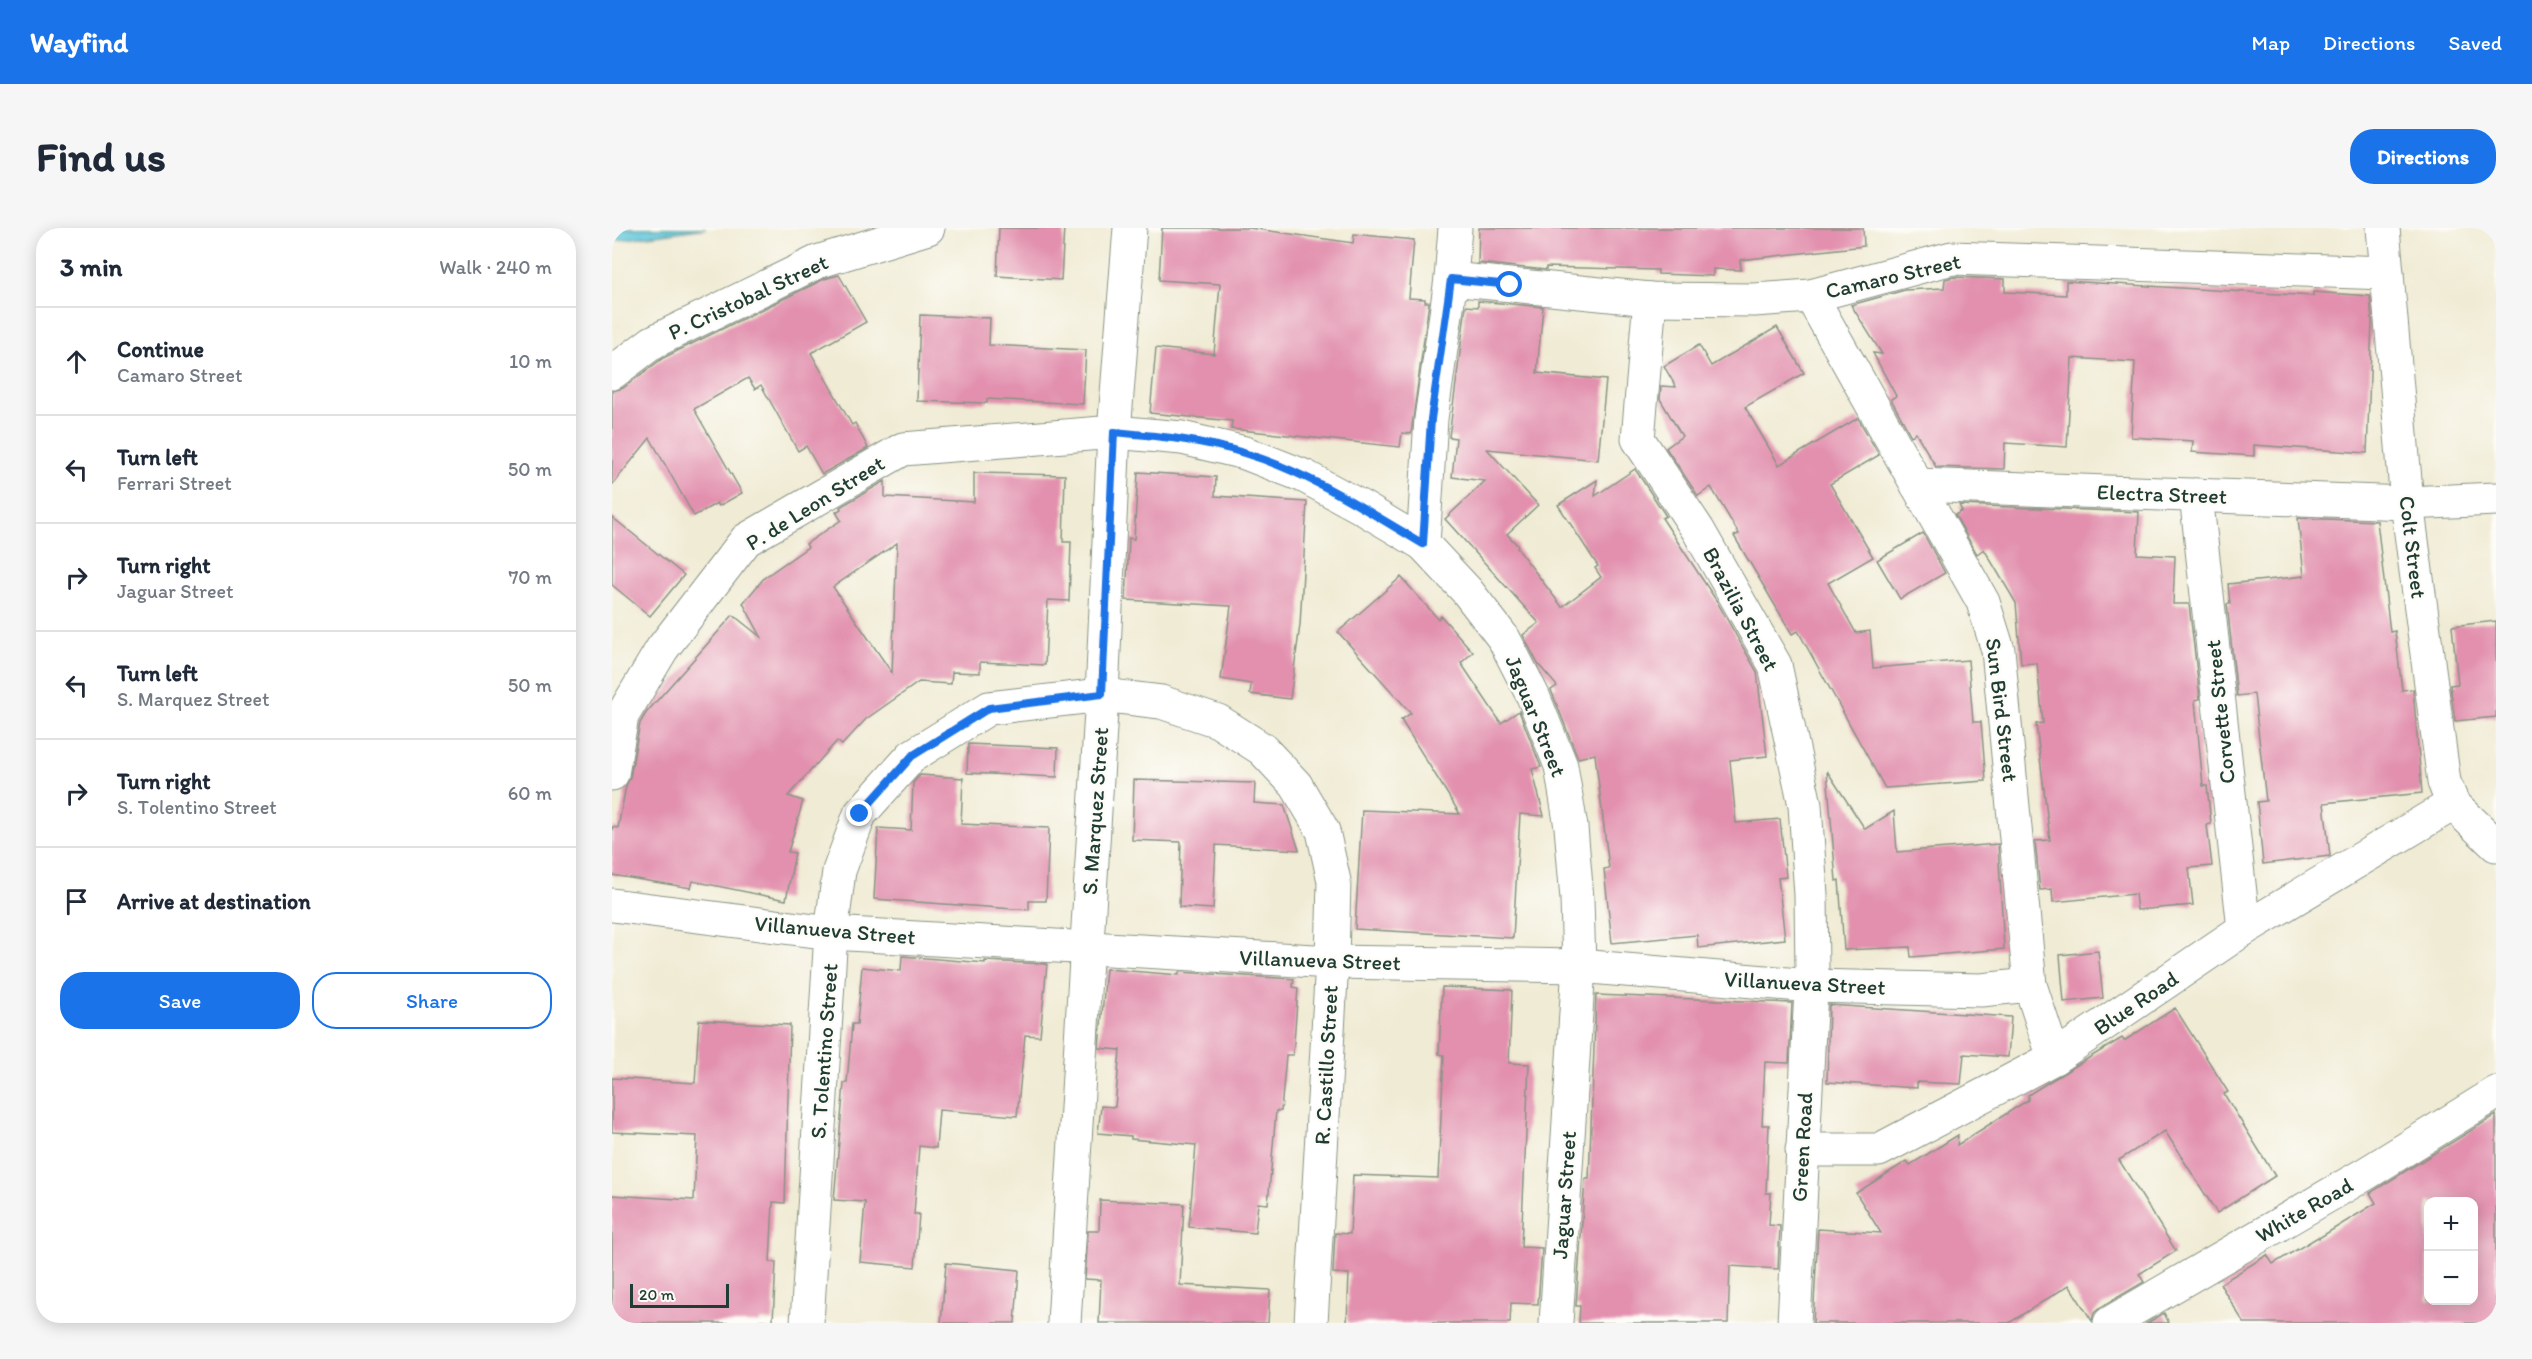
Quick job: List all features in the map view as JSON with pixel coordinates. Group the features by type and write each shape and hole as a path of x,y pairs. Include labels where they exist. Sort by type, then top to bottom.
{"street":[{"name":"P. Cristobal Street","path":"612,373 653,342 817,262 928,228"},
{"name":"S. Marquez Street","path":"1064,1323 1102,694 1114,432 1130,228"},
{"path":"1423,544 1431,419 1451,279 1455,228"},
{"name":"Colt Street","path":"2383,228 2407,503 2444,782 2453,804 2496,845"},
{"name":"Camaro Street","path":"1451,279 1650,299 1754,300 1811,296 1952,258 2387,273"},
{"name":"Sun Bird Street","path":"1811,296 1983,602 1998,650 2030,986 2054,1058"},
{"name":"Brazilia Street","path":"1650,299 1638,439 1698,530 1775,665 1804,805 1811,895 1812,979"},
{"name":"Jaguar Street","path":"1114,432 1182,438 1245,453 1304,476 1423,544 1467,591 1504,639 1533,696 1561,766 1571,827 1577,899 1579,966 1556,1323"},
{"name":"P. de Leon Street","path":"612,774 622,716 662,650 746,540 903,449 1114,432"},
{"name":"Electra Street","path":"1917,485 2407,503 2496,499"},
{"name":"Corvette Street","path":"2196,495 2244,929"},
{"name":"S. Tolentino Street","path":"807,1323 831,933 839,871 860,814 912,756 989,708 1102,694"},
{"name":"R. Castillo Street","path":"1102,694 1161,702 1218,721 1262,749 1296,785 1323,831 1334,881 1332,962 1311,1323"},
{"name":"Blue Road","path":"1802,1150 1879,1150 2054,1058 2244,929 2453,804"},
{"name":"Villanueva Street","path":"612,906 831,933 1332,962 1579,966 1981,990 2030,986"},
{"name":"Green Road","path":"1794,1323 1812,979"},
{"name":"White Road","path":"2110,1323 2367,1173 2496,1093"}],"water":[{"path":"612,228 706,228 612,241"}],"building":[{"path":"999,228 1064,228 1061,280 997,276"},
{"path":"1162,228 1249,228 1353,243 1354,234 1414,240 1409,298 1425,299 1425,302 1429,302 1411,434 1402,433 1400,447 1231,429 1232,421 1150,413 1156,348 1214,354 1220,284 1159,280"},
{"path":"1479,228 1863,228 1864,246 1740,260 1741,270 1713,269 1713,276 1658,274 1658,270 1546,267 1546,270 1478,263"},
{"path":"839,275 866,322 811,353 852,425 855,423 868,448 822,474 806,446 798,451 761,385 755,389 748,378 694,409 742,493 694,516 650,438 612,485 612,391 623,388 663,358 824,279"},
{"path":"1954,277 2005,279 2005,292 2066,295 2066,281 2313,296 2313,292 2370,296 2372,322 2367,453 2254,445 2254,456 2192,452 2193,441 2131,437 2135,362 2072,358 2067,447 2005,443 2004,469 1936,467 1916,433 1911,436 1891,399 1896,396 1873,353 1882,354 1851,305 1905,290 1944,288 1945,279"},
{"path":"1478,301 1543,307 1537,373 1606,380 1598,460 1487,449 1538,505 1507,534 1518,546 1517,548 1562,607 1601,577 1595,568 1598,566 1558,505 1597,480 1595,496 1635,469 1666,516 1662,518 1716,600 1757,672 1767,756 1730,760 1736,823 1780,819 1786,877 1778,878 1785,939 1698,948 1697,935 1612,943 1604,869 1609,868 1595,754 1578,758 1551,690 1557,686 1538,664 1523,635 1539,623 1445,519 1485,481 1452,477 1456,438 1449,437 1466,306 1478,307"},
{"path":"920,315 990,318 989,345 1086,350 1083,404 987,399 987,403 917,401"},
{"path":"1777,327 1804,373 1745,407 1779,465 1858,418 1879,455 1830,484 1873,557 1828,583 1856,633 1870,631 1873,668 1968,660 1973,722 1981,722 1986,781 1885,788 1798,631 1792,634 1734,536 1739,534 1711,487 1698,496 1666,448 1682,436 1660,399 1661,386 1676,387 1664,366 1699,345 1711,366"},
{"path":"1138,472 1216,477 1215,496 1307,502 1300,625 1290,699 1250,694 1251,684 1221,679 1231,606 1126,600 1129,538 1134,539"},
{"path":"974,473 1065,475 1063,542 1071,542 1069,601 1048,600 1045,665 980,662 980,673 952,672 951,684 919,682 866,719 842,745 837,741 788,796 803,801 788,852 795,853 786,900 693,881 691,888 612,875 612,827 618,828 640,723 646,713 733,615 762,638 743,603 765,577 808,547 806,544 841,520 836,512 841,509 840,507 885,481 885,497 974,502","holes":["897,543 892,673 833,587"]},
{"path":"1959,505 2139,512 2137,554 2175,556 2173,604 2189,604 2200,699 2195,700 2203,786 2207,786 2211,824 2207,825 2212,866 2189,868 2193,905 2137,910 2135,894 2053,902 2052,889 2040,890 2035,841 2050,840 2036,724 2043,723 2037,663 2021,664 2016,603 1984,549 1977,554 1955,515 1962,511"},
{"path":"612,517 684,575 650,616 612,585"},
{"path":"2298,518 2377,521 2390,632 2395,631 2402,690 2413,689 2422,793 2324,803 2330,856 2263,864 2257,802 2266,801 2254,694 2237,696 2227,604 2230,604 2228,584 2304,576"},
{"path":"1923,533 1945,573 1900,599 1877,560"},
{"path":"1401,577 1438,619 1441,616 1473,652 1461,663 1501,723 1519,711 1541,767 1532,769 1544,816 1520,814 1513,938 1355,929 1362,810 1460,814 1401,720 1411,713 1338,632"},
{"path":"2496,621 2496,717 2455,721 2450,685 2458,684 2452,626"},
{"path":"968,744 1058,748 1057,777 967,773"},
{"path":"1827,771 1865,829 1894,811 1897,852 1998,844 2004,949 1911,957 1910,947 1844,950"},
{"path":"920,775 963,778 961,824 1049,828 1046,901 1029,901 1029,910 874,899 878,828 911,830 913,783"},
{"path":"1134,780 1255,783 1254,803 1284,805 1299,850 1216,845 1213,909 1179,907 1181,842 1132,840"},
{"path":"2098,951 2103,998 2064,1002 2060,955"},
{"path":"902,956 985,963 985,961 1047,964 1040,1036 1025,1035 1017,1116 939,1110 936,1148 919,1146 914,1214 919,1214 915,1267 860,1262 865,1202 834,1200 844,1083 847,1083 852,1024 857,1024 862,967 901,971"},
{"path":"1106,969 1179,975 1179,972 1294,979 1293,987 1298,988 1293,1055 1286,1055 1281,1111 1276,1111 1268,1204 1258,1203 1255,1233 1189,1227 1196,1145 1131,1139 1131,1136 1098,1133 1101,1106 1115,1107 1120,1050 1099,1048"},
{"path":"1442,987 1512,990 1509,1063 1529,1064 1521,1247 1542,1248 1538,1304 1511,1303 1510,1323 1347,1323 1349,1274 1333,1273 1335,1233 1350,1234 1353,1175 1438,1178 1444,1055 1439,1054"},
{"path":"1596,995 1792,1003 1789,1063 1765,1062 1762,1125 1769,1125 1766,1193 1771,1193 1769,1225 1780,1226 1778,1269 1730,1266 1728,1323 1579,1323 1580,1306 1576,1306 1585,1179 1589,1179"},
{"path":"1829,1005 2011,1017 2008,1057 1964,1054 1961,1084 1917,1082 1917,1088 1827,1082"},
{"path":"2175,1008 2228,1092 2224,1094 2275,1176 2217,1213 2165,1131 2119,1160 2176,1251 2139,1274 2144,1282 2101,1307 2094,1313 2092,1321 2069,1285 2009,1323 1813,1323 1818,1229 1881,1233 1856,1193 1907,1161 1910,1165 1958,1135 1957,1145 2028,1100 2028,1095 2047,1083 2122,1038 2124,1041"},
{"path":"699,1020 790,1025 785,1203 773,1202 770,1262 776,1262 773,1321 760,1320 760,1323 612,1323 612,1195 694,1200 697,1136 612,1132 612,1078 695,1083"},
{"path":"2496,1115 2496,1323 2244,1323 2220,1284 2267,1255 2273,1264 2376,1203 2370,1193"},
{"path":"1100,1200 1184,1204 1180,1285 1270,1290 1268,1323 1099,1323 1101,1280 1085,1279 1088,1231 1099,1231"},
{"path":"946,1263 1019,1270 1015,1323 941,1323"},
{"path":"2164,1313 2169,1323 2147,1323"}],"route":[{"path":"860,814 912,756 989,708 1102,694 1114,432 1182,438 1245,453 1304,476 1423,544 1431,419 1451,279 1510,285"}]}
